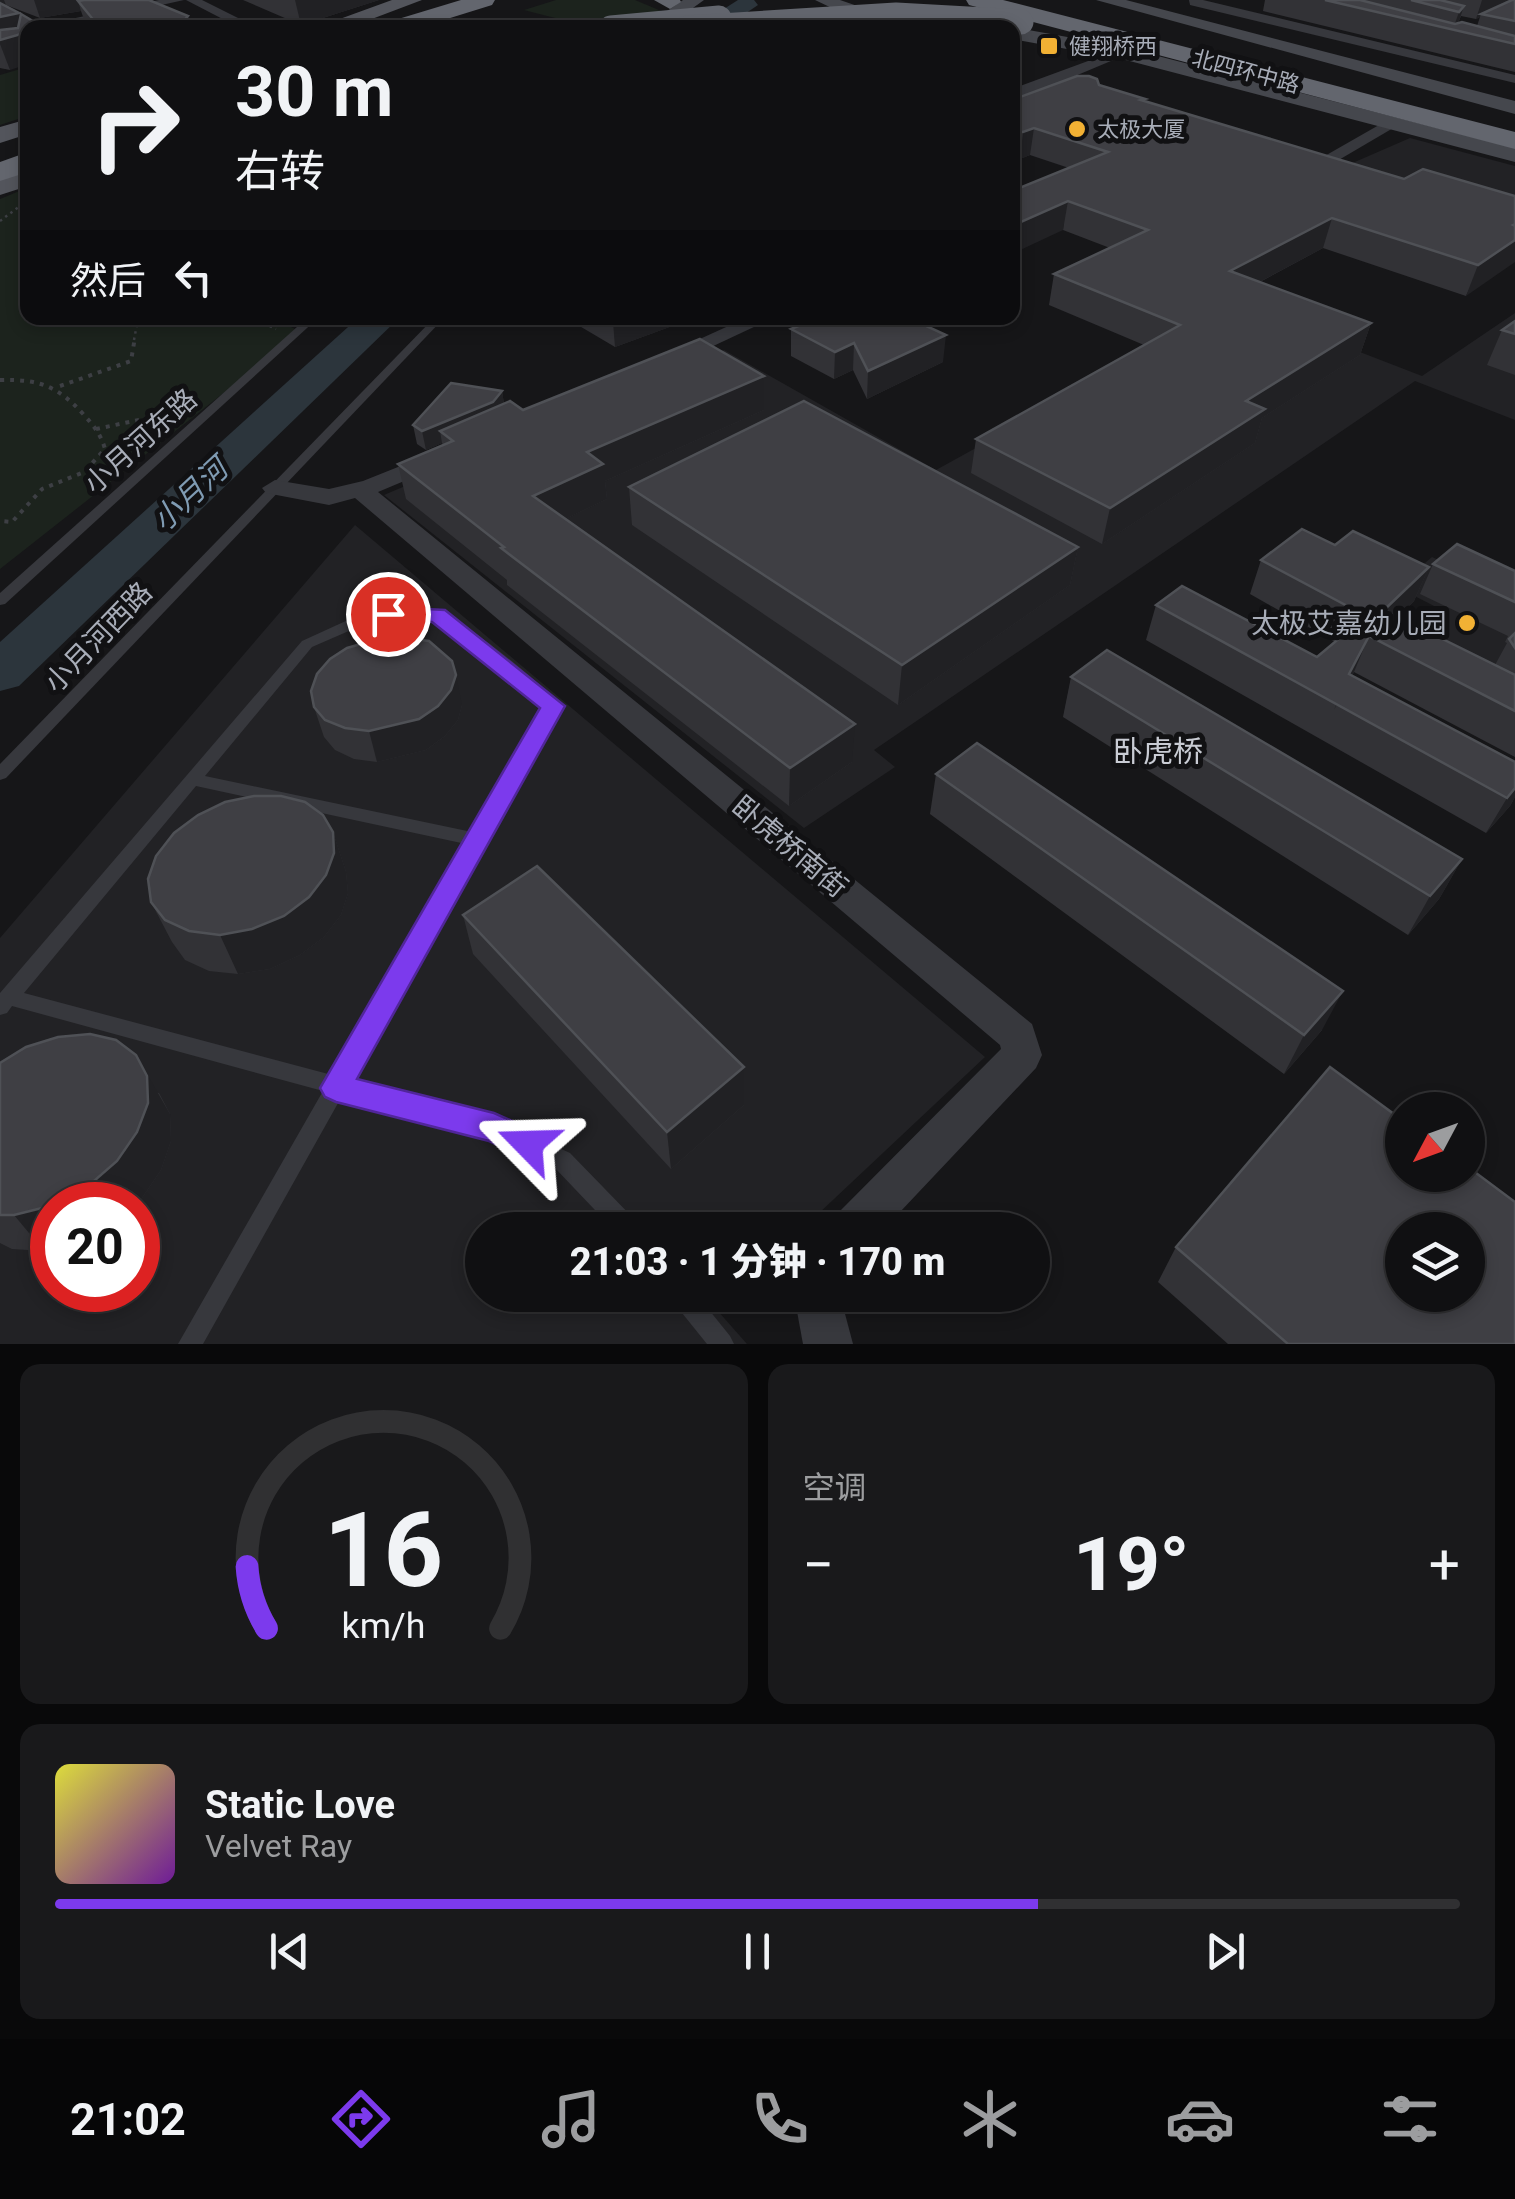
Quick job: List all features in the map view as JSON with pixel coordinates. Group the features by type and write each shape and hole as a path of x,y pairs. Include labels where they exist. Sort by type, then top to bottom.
{"highway":[{"path":"374,20 434,0"},
{"name":"北四环中路","path":"978,0 1513,120"},
{"path":"668,1 756,8 804,1"},
{"path":"422,20 484,2"},
{"path":"449,20 484,2"},
{"path":"1098,2 1149,20 1513,120"},
{"path":"746,20 897,11"},
{"path":"804,20 891,14 1023,18 1513,120"},
{"path":"1384,74 1513,120"}],"main road":[{"path":"350,20 412,0"}],"street":[{"path":"72,20 149,2 178,0"},
{"path":"192,0 235,20"},
{"path":"664,20 695,0"},
{"path":"1198,0 1194,2 1515,79"},
{"path":"804,1 827,2 860,15 897,11 940,20"},
{"path":"149,2 152,12 168,20"},
{"name":"北四环中路","path":"1098,2 1384,74"},
{"name":"北四环中路","path":"1023,18 1123,53 1515,155"},
{"path":"1433,59 1448,52"},
{"path":"1020,94 1123,53"},
{"path":"1349,163 1324,161 1392,124"},
{"path":"655,364 746,325"},
{"path":"276,488 330,497 457,450"},
{"name":"卧虎桥南街","path":"359,489 1018,1036 1022,1055 870,1212"},
{"path":"820,1312 824,1338 829,1344"}],"lane":[{"name":"小月河东路","path":"0,601 305,325"},
{"name":"小月河西路","path":"0,774 432,325"},
{"path":"190,1344 336,1088 553,706 438,615 388,614 346,625 307,644 4,1002 336,1088 494,1128 562,1160 612,1212"},
{"path":"192,779 477,840"},
{"path":"696,1312 722,1344"}],"path":[{"path":"0,380 34,379 60,386 131,362 137,325"},
{"path":"264,342 277,330 267,325"},
{"path":"0,522 12,522 42,489 84,472 106,450 104,438 60,386"},
{"path":"96,430 153,417 212,387"}],"shaded area":[{"path":"556,0 635,0 666,13 644,20 566,20 524,10"},
{"path":"20,69 20,118 0,125 0,75"},
{"path":"1410,138 1515,166 1515,221 1341,168"},
{"path":"20,191 20,325 287,325 301,332 0,569 0,199"},
{"path":"1236,304 1422,376 1515,313 1515,420 1415,381 874,750 895,767 804,828 384,495 724,350 936,470"},
{"path":"355,525 985,1057 820,1212 465,1212 465,1312 719,1312 747,1344 0,1344 0,938"},
{"name":"太极艾嘉幼儿园","path":"1432,557 1515,595 1515,697 1401,639 1436,607 1397,587"}],"building":[{"path":"149,0 188,16 184,20 93,20 78,1"},
{"path":"1325,0 1360,0 1455,24 1462,22 1515,36 1515,44"},
{"path":"1411,0 1440,0 1464,6 1459,12"},
{"path":"1512,0 1515,21 1481,14"},
{"path":"0,3 19,13 0,17"},
{"path":"21,14 31,20 20,20 20,34 0,40 0,30 18,28"},
{"path":"1077,76 1089,76 1097,79 1099,85 1145,99 1141,100 1404,179 1423,169 1515,196 1515,240 1478,265 1332,218 1230,271 1371,323 1246,401 1265,409 1110,508 976,439 1180,325 1054,274 1148,230 1068,201 1020,222 1020,188 1108,152 1034,128 1020,131 1020,97"},
{"path":"1515,321 1515,334 1502,330"},
{"path":"801,325 924,325 946,335 868,371 854,343 835,352 791,329"},
{"path":"700,339 764,376 587,452 603,464 533,496 855,724 790,768 501,548 504,547 398,464 453,441 440,431 510,401 523,410"},
{"path":"451,383 502,391 493,402 422,431 413,425"},
{"path":"804,401 1078,547 902,665 629,487"},
{"path":"1302,529 1335,545 1353,531 1429,567 1384,610 1515,675 1515,711 1369,636 1349,674 1515,762 1515,788 1507,798 1156,605 1182,586 1317,657 1366,616 1261,560"},
{"path":"1457,544 1515,571 1515,602 1433,564"},
{"path":"389,636 429,641 452,661 456,675 451,690 438,706 419,719 369,731 325,720 314,707 311,691 317,674 347,648"},
{"path":"1107,650 1462,859 1430,896 1071,677"},
{"path":"977,743 1343,991 1304,1035 936,774"},
{"path":"281,796 305,802 323,815 333,832 334,853 326,875 309,897 284,916 252,929 220,935 189,931 165,920 151,902 148,879 156,856 174,833 198,815 225,802"},
{"path":"537,866 744,1067 667,1132 463,915"},
{"path":"90,1034 116,1040 136,1055 147,1076 148,1103 137,1132 117,1161 93,1182 30,1182 30,1211 0,1215 0,1063 26,1047 58,1037"},
{"path":"1330,1067 1385,1107 1385,1192 1485,1192 1485,1180 1515,1202 1515,1344 1288,1344 1176,1247"}],"waterway":[{"name":"小月河","path":"720,20 746,5"},
{"name":"小月河","path":"0,673 373,325"}],"place":[{"name":"健翔桥西","path":"1049,46"},
{"name":"太极大厦","path":"1077,129"},
{"name":"太极艾嘉幼儿园","path":"1467,623"}],"district":[{"name":"卧虎桥","path":"1158,752"}],"route":[{"path":"388,614 438,615 553,706 336,1088 494,1128 528,1144"}]}
